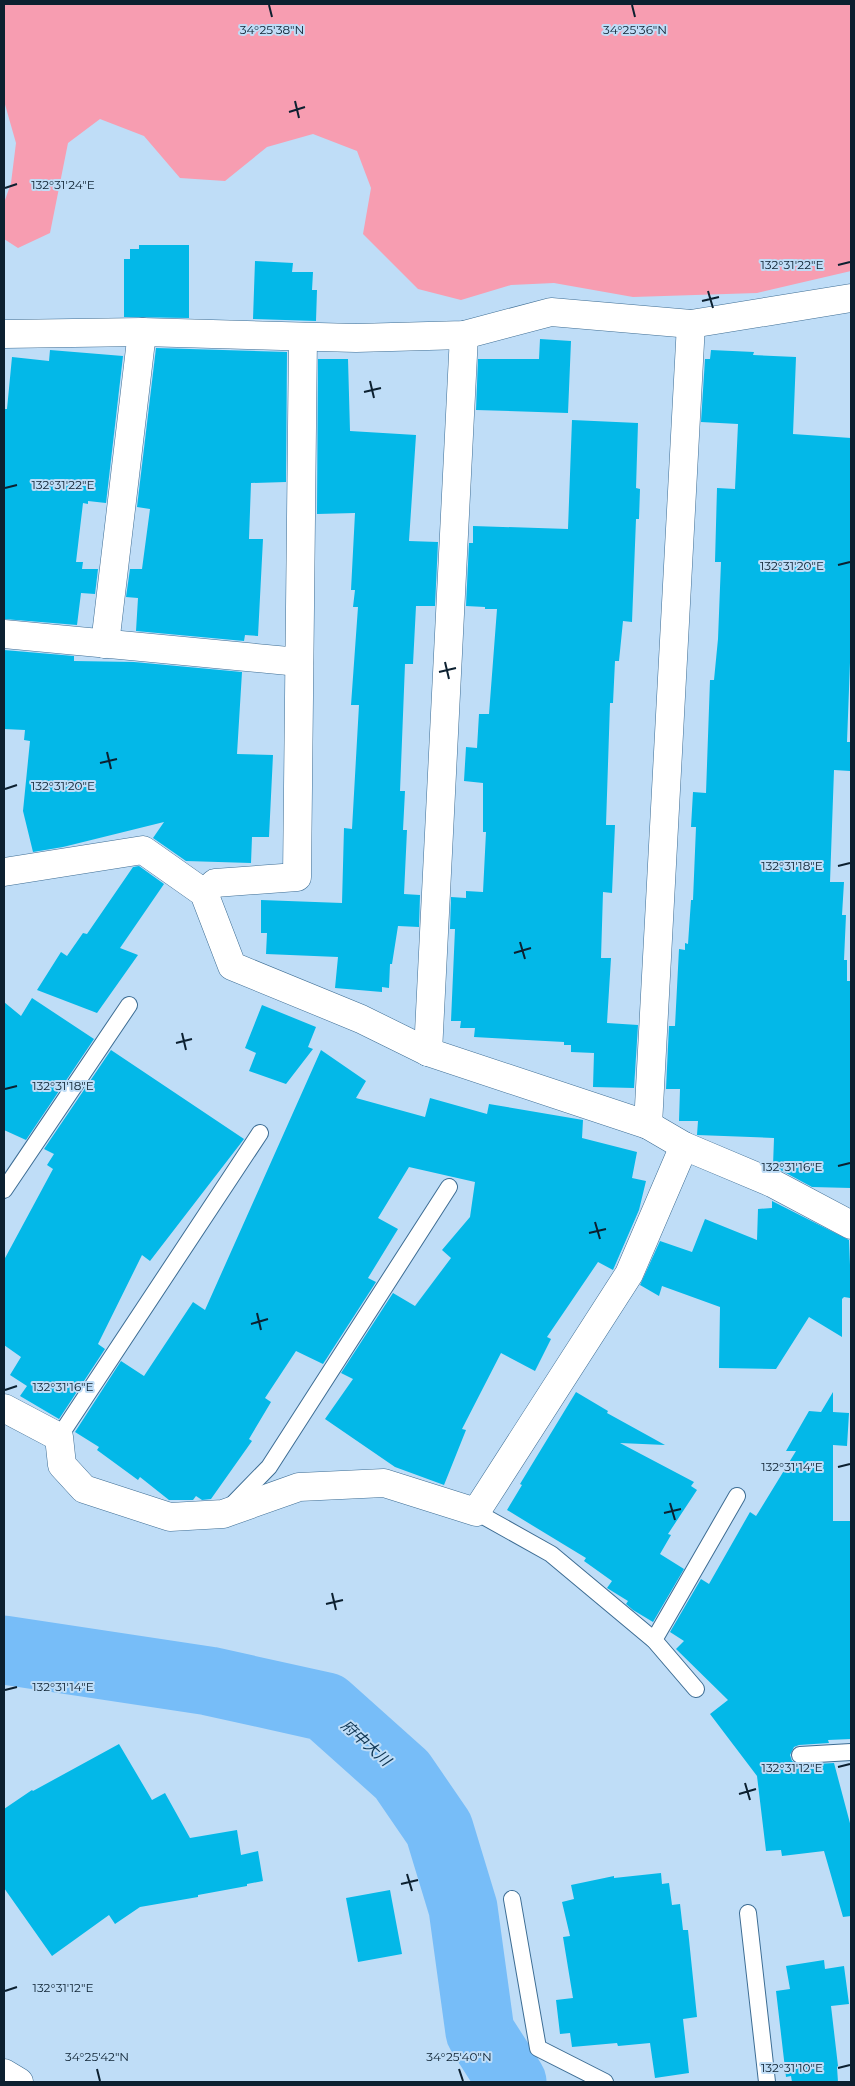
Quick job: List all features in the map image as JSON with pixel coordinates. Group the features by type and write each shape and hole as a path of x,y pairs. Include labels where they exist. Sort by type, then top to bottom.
{"street":[{"path":"4,334 142,332 356,338 464,335 551,312 691,324 851,298"},
{"path":"648,1125 691,324"},
{"path":"105,644 142,332"},
{"path":"428,1052 464,335"},
{"path":"204,893 215,883 297,877 303,337"},
{"path":"4,634 299,662"},
{"path":"4,872 143,850 204,893 232,966 360,1018 428,1052 648,1125 684,1146 772,1184 851,1225"},
{"path":"4,1408 59,1437 62,1465 84,1489 170,1517 223,1514 299,1486 384,1483 476,1512 629,1274 684,1146"},
{"path":"4,2073 19,2082"}],"lane":[{"path":"4,1190 129,1006"},
{"path":"59,1437 260,1132"},
{"path":"223,1514 268,1467 449,1187"},
{"path":"654,1640 737,1496"},
{"path":"476,1512 551,1554 654,1640 696,1688"},
{"path":"800,1755 851,1752"},
{"path":"512,1899 538,2048 606,2082"},
{"path":"748,1913 767,2082"}],"shaded area":[{"path":"4,4 851,4 851,271 757,293 633,297 554,283 511,285 461,300 418,289 363,234 371,188 357,151 313,134 267,147 225,181 180,178 144,136 100,119 68,143 50,233 18,248 4,239 4,203 11,183 16,143 4,101"}],"building":[{"path":"139,245 189,245 189,318 124,317 124,259 130,259 130,249 139,249"},
{"path":"255,261 293,263 292,272 313,272 312,290 317,290 316,321 253,319"},
{"path":"540,339 571,341 568,413 476,410 478,359 539,359"},
{"path":"156,348 287,352 286,482 251,483 249,539 263,539 258,636 245,635 244,641 136,631 138,598 126,597 130,569 142,569 150,509 137,507"},
{"path":"50,350 123,356 106,503 88,501 88,504 83,503 76,562 83,562 82,569 98,569 95,594 81,593 77,625 4,619 4,409 7,409 12,357 49,361"},
{"path":"711,350 754,352 753,355 796,357 793,434 851,438 851,636 847,742 851,742 851,756 850,771 834,770 830,882 844,882 842,915 846,915 844,960 847,960 847,981 851,981 851,1188 812,1187 773,1166 774,1138 697,1135 698,1121 679,1121 680,1089 666,1089 669,1026 675,1026 679,949 685,950 685,943 688,944 691,900 693,900 696,827 691,827 693,792 706,793 710,680 714,680 718,639 721,562 715,562 717,488 735,489 738,424 701,422 705,359 710,359"},
{"path":"318,359 348,359 350,431 416,435 409,541 438,542 435,606 416,606 413,664 405,664 400,791 405,791 403,830 407,830 404,894 420,895 419,927 398,926 392,964 390,964 389,988 382,987 382,992 335,988 338,957 266,954 267,933 261,933 261,900 342,903 344,828 352,829 359,705 351,705 358,607 353,607 355,590 351,590 355,513 317,514"},
{"path":"572,420 638,423 636,488 640,489 639,519 636,519 632,622 623,621 619,661 615,661 613,703 610,703 606,825 615,825 612,893 603,892 601,958 611,958 607,1023 638,1025 634,1088 593,1087 594,1053 571,1052 571,1045 564,1045 564,1042 474,1037 475,1028 460,1028 461,1021 451,1021 455,929 450,929 451,897 466,898 466,891 483,892 486,832 483,832 483,783 464,781 466,747 477,748 479,714 489,714 497,609 466,606 469,543 473,543 473,526 568,529"},
{"path":"4,650 74,656 74,661 134,662 242,672 237,754 273,755 269,837 252,837 251,863 186,861 153,838 164,822 63,847 33,852 23,811 30,741 24,740 25,730 4,729"},
{"path":"139,866 164,884 120,948 138,955 97,1013 37,990 61,952 67,956 83,933 87,934 133,867"},
{"path":"32,998 94,1039 26,1140 4,1130 4,1002 21,1016"},
{"path":"262,1005 316,1027 308,1047 313,1049 286,1084 249,1071 256,1053 245,1048"},
{"path":"111,1050 244,1139 150,1261 142,1255 98,1344 105,1349 59,1419 20,1396 27,1386 10,1375 21,1357 4,1345 4,1260 53,1169 47,1165 54,1154 44,1149"},
{"path":"321,1050 366,1081 356,1098 425,1117 430,1098 487,1114 489,1104 583,1120 582,1138 637,1152 632,1178 646,1181 639,1210 613,1270 598,1262 547,1337 551,1339 535,1371 501,1353 462,1429 466,1430 444,1485 395,1467 325,1419 353,1379 341,1373 393,1293 415,1306 451,1258 442,1250 470,1217 475,1182 409,1167 378,1218 398,1229 368,1278 376,1282 323,1364 296,1351 265,1398 271,1402 249,1439 252,1441 211,1499 202,1500 196,1496 193,1500 169,1500 140,1477 138,1480 97,1450 99,1447 75,1432 121,1361 144,1376 193,1302 205,1310"},
{"path":"772,1201 849,1240 851,1265 850,1298 844,1297 842,1299 842,1337 809,1317 776,1369 719,1368 720,1307 662,1286 659,1296 640,1285 660,1241 692,1252 705,1219 757,1240 758,1209 772,1208"},
{"path":"576,1392 608,1411 607,1413 665,1445 620,1443 694,1482 691,1486 697,1490 668,1534 671,1535 660,1554 684,1569 653,1622 633,1610 626,1604 628,1601 607,1588 612,1581 584,1561 586,1558 507,1510 522,1485 520,1484"},
{"path":"833,1392 833,1412 849,1413 847,1446 833,1445 833,1521 851,1521 851,1739 828,1740 829,1743 799,1745 794,1747 790,1755 792,1761 800,1765 834,1763 851,1827 851,1916 843,1917 824,1851 782,1856 781,1850 766,1851 757,1776 710,1714 728,1700 676,1649 684,1641 670,1632 701,1579 709,1584 750,1512 756,1516 758,1513 796,1451 786,1451 809,1411 821,1412"},
{"path":"119,1744 152,1800 165,1793 190,1838 237,1830 241,1855 258,1851 263,1881 247,1884 247,1886 198,1895 198,1897 140,1907 115,1924 109,1915 52,1956 4,1888 4,1809 32,1790"},
{"path":"661,1873 662,1884 669,1883 672,1905 680,1904 683,1930 688,1930 697,2017 683,2019 689,2073 655,2078 650,2043 618,2046 617,2043 572,2047 570,2033 560,2034 556,2000 573,1998 563,1937 570,1936 562,1902 574,1899 571,1885 614,1876 614,1878"},
{"path":"390,1890 402,1954 358,1962 346,1898"},
{"path":"824,1960 825,1969 844,1966 849,2004 831,2006 838,2082 792,2082 791,2076 786,2077 776,1991 790,1989 786,1966"}],"waterway":[{"name":"府中大川","path":"4,1650 209,1681 326,1707 402,1775 439,1829 463,1908 480,2032 512,2082"}]}
